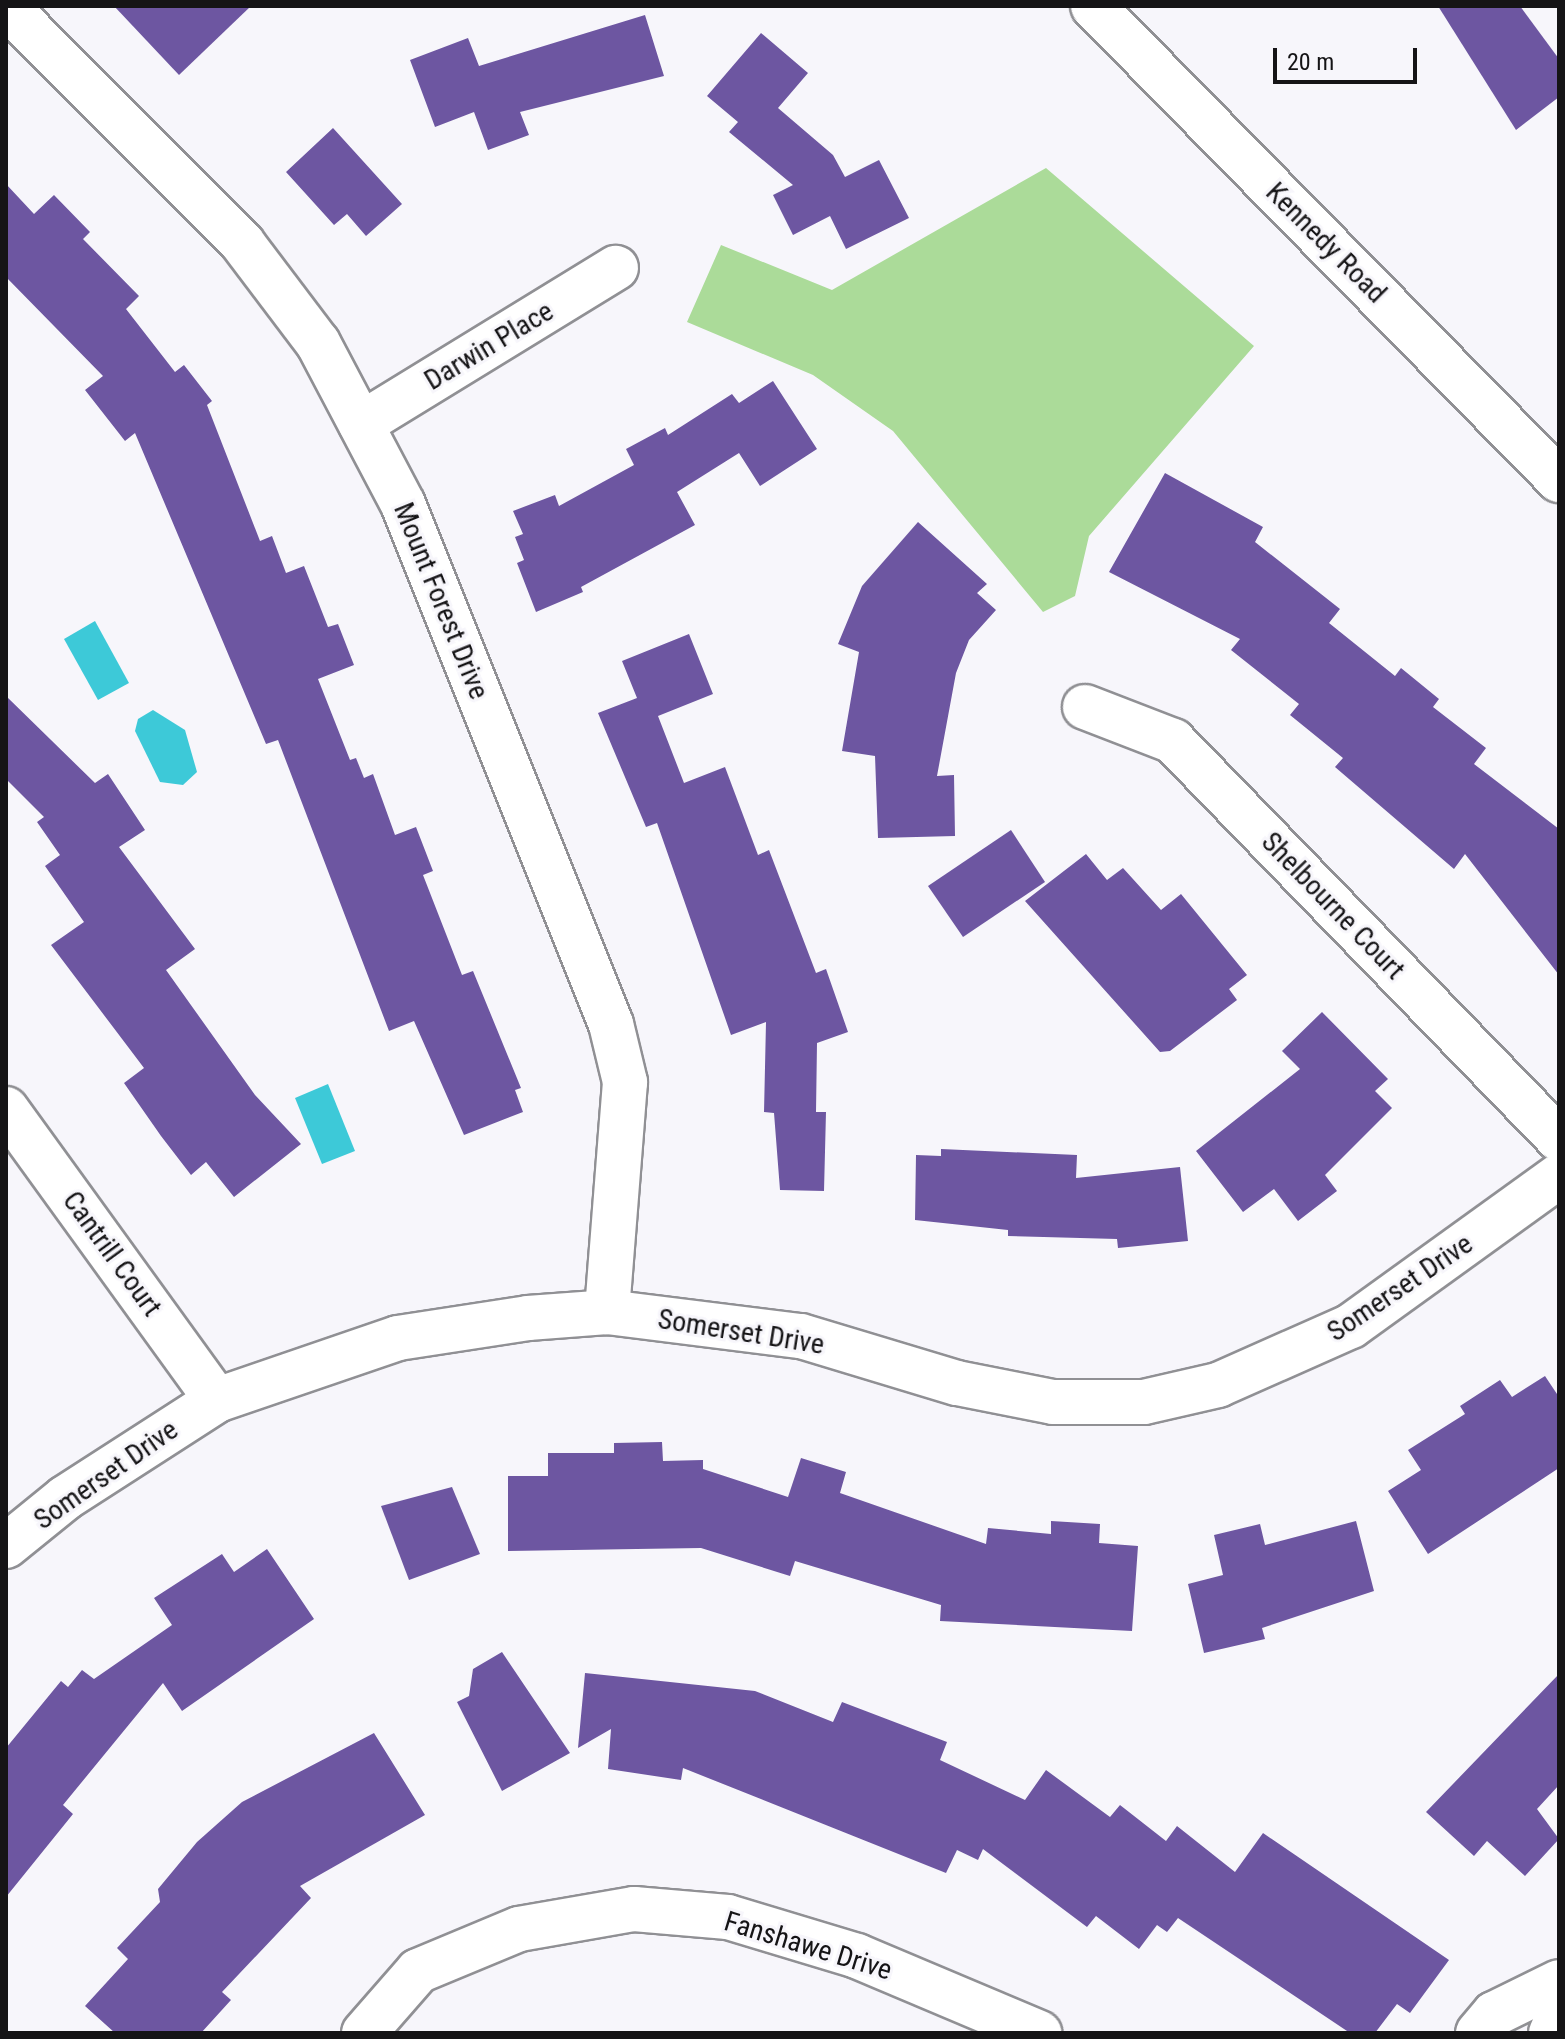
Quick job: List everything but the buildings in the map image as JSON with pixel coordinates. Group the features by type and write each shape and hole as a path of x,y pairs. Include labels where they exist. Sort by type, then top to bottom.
{"street":[{"name":"Mount Forest Drive","path":"6,6 243,244 318,343 403,504 611,1024 625,1082 607,1312"},
{"name":"Kennedy Road","path":"1093,6 1559,480"},
{"name":"Darwin Place","path":"361,424 616,268"},
{"name":"Shelbourne Court","path":"1085,707 1173,741 1559,1139"},
{"name":"Cantrill Court","path":"6,1109 217,1400"},
{"name":"Somerset Drive","path":"6,1546 65,1498 217,1400 398,1338 607,1312 801,1336 957,1383 1053,1402 1144,1402 1218,1385 1351,1326 1559,1176"},
{"name":"Fanshawe Drive","path":"364,2033 418,1971 519,1929 634,1909 728,1917 857,1956 1039,2033"},
{"path":"1478,2033 1494,2014 1559,1982"},
{"path":"1551,2033 1559,2015"}],"green space":[{"path":"1046,168 1254,346 1089,536 1075,596 1043,612 893,431 813,375 687,322 721,245 832,290"}],"water":[{"path":"95,621 129,683 98,700 64,639"},
{"path":"153,710 185,730 197,772 183,785 160,782 135,731 138,719"},
{"path":"328,1084 355,1151 322,1164 295,1098"}]}
